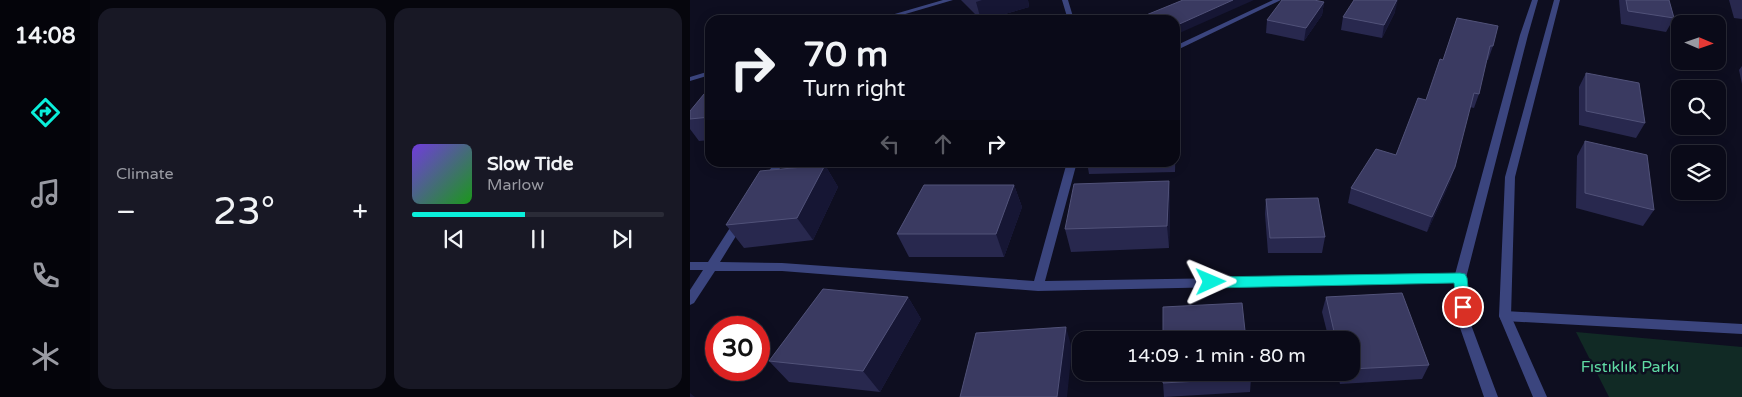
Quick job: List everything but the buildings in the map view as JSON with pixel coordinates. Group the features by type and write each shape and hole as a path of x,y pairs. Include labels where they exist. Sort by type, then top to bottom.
{"street":[{"path":"895,15 950,0"},
{"path":"1065,0 1070,15"},
{"path":"1180,47 1278,0"},
{"path":"1491,397 1464,322 1460,278 1516,63 1535,0"},
{"path":"1540,397 1504,316 1510,177 1557,0"},
{"path":"690,79 705,74"},
{"path":"759,193 777,167"},
{"path":"1038,286 1071,167"},
{"path":"690,300 743,217"},
{"path":"690,266 782,267 1038,286 1460,278"},
{"path":"1504,316 1742,329"}],"green space":[{"name":"Fıstıklık Parkı","path":"1576,332 1742,347 1742,397 1609,397"}],"route":[{"path":"1211,282 1460,278 1463,307"}]}
